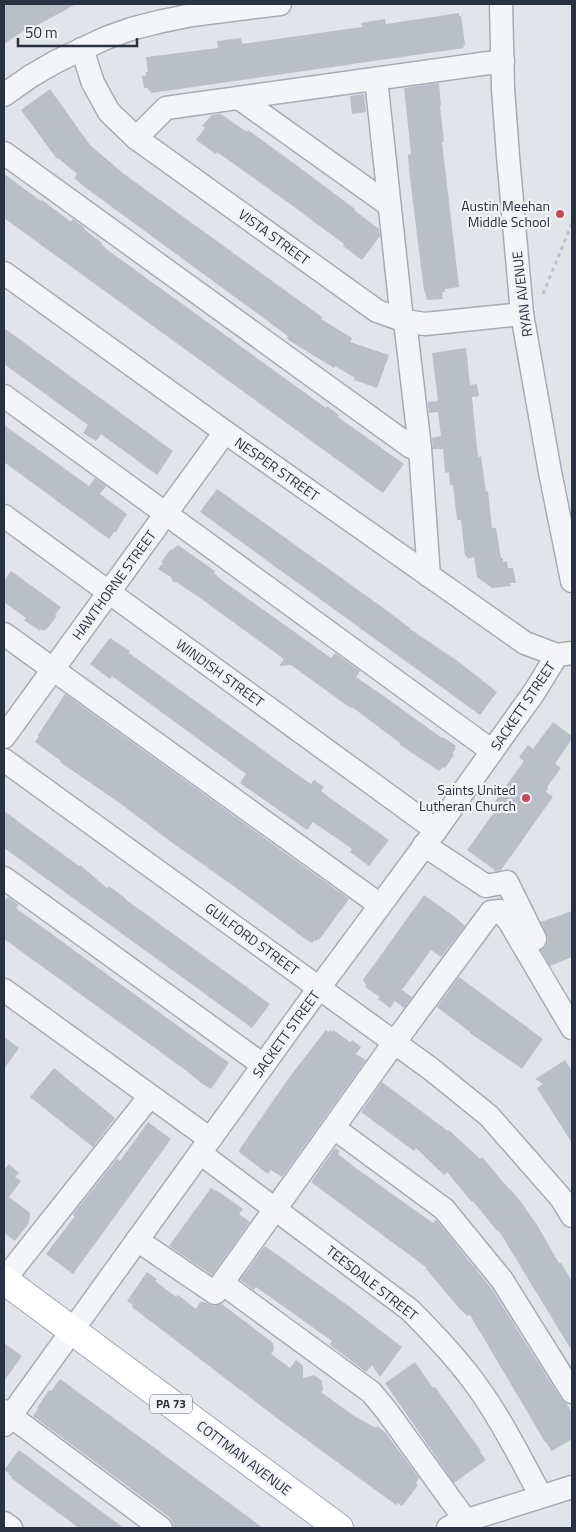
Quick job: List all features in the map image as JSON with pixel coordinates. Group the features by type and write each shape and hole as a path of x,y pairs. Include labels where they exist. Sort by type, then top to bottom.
{"main road":[{"name":"COTTMAN AVENUE","path":"4,1280 339,1528"}],"street":[{"path":"4,96 31,76 57,61 106,38 131,29 192,16 280,4"},
{"name":"RYAN AVENUE","path":"501,4 508,156 522,314 550,472 572,581"},
{"name":"VISTA STREET","path":"82,50 94,83 109,112 136,138 377,311 403,320 425,324 522,314"},
{"path":"136,138 166,108 503,61"},
{"path":"376,79 389,205 420,448 429,576"},
{"path":"239,98 389,205"},
{"path":"4,153 410,447 420,448"},
{"name":"NESPER STREET","path":"4,273 225,432 525,643 565,654"},
{"path":"4,396 492,751"},
{"name":"HAWTHORNE STREET","path":"4,737 225,432"},
{"name":"WINDISH STREET","path":"4,516 109,593 430,838 486,886 506,882 538,945"},
{"path":"4,634 380,905"},
{"name":"SACKETT STREET","path":"6,1417 72,1331 535,691 565,654"},
{"name":"GUILFORD STREET","path":"4,760 438,1075 489,1116 561,1198 572,1216"},
{"path":"4,878 263,1066"},
{"path":"137,1240 215,1293 394,1043 491,912 500,911 508,921 572,1028"},
{"name":"TEESDALE STREET","path":"4,990 150,1096 275,1210 410,1310 437,1336 480,1390 540,1496"},
{"path":"4,1280 150,1096"},
{"path":"334,1128 444,1209 502,1280 572,1392"},
{"path":"222,1283 371,1392 386,1410 457,1525 572,1487"},
{"path":"6,1417 161,1528"},
{"path":"4,1523 11,1528"}],"path":[{"path":"543,294 572,223"}],"building":[{"path":"4,4 76,4 27,31 26,29 4,44"},
{"path":"459,13 459,16 461,16 464,48 151,93 150,90 148,91 148,88 144,88 142,76 146,75 145,72 148,72 146,57 218,48 217,41 241,38 242,44 362,27 361,23 385,19 386,24"},
{"path":"439,83 444,142 442,142 459,287 445,289 445,292 442,292 443,299 427,300 424,291 409,170 408,155 411,154 404,88"},
{"path":"50,89 90,145 124,174 322,317 321,319 352,338 350,342 389,355 377,388 354,380 355,378 335,366 334,368 290,341 287,338 288,336 74,178 77,174 57,159 21,110"},
{"path":"364,94 366,112 352,114 350,96"},
{"path":"221,114 247,132 248,130 379,229 380,236 362,260 343,246 344,244 286,201 217,152 216,154 196,140 205,128 202,126 212,115"},
{"path":"4,174 71,222 73,219 109,251 326,408 327,406 339,415 338,417 404,464 383,493 4,218"},
{"path":"4,328 173,451 157,475 101,434 96,441 83,433 88,425 4,364"},
{"path":"466,348 470,385 477,384 479,396 472,397 478,457 481,456 486,492 488,491 492,528 496,528 501,558 503,558 503,562 507,561 508,568 513,568 516,583 510,583 511,586 492,588 477,577 474,557 467,559 467,556 465,556 461,520 457,520 453,485 450,485 449,472 445,473 443,449 433,449 432,438 441,436 438,412 429,413 428,402 438,401 432,353"},
{"path":"4,425 89,486 95,478 106,486 100,494 127,514 116,532 109,539 4,462"},
{"path":"217,489 410,629 459,662 497,692 480,715 200,512"},
{"path":"178,545 215,571 214,573 223,581 331,658 335,653 360,671 356,677 456,746 452,754 454,755 445,768 443,767 439,771 400,745 400,743 352,707 342,702 291,665 279,666 284,659 200,598 176,582 173,582 171,577 158,569 171,549"},
{"path":"11,571 61,607 55,615 57,616 46,630 41,629 40,631 4,602 4,581"},
{"path":"110,638 292,771 311,784 314,780 324,787 321,791 389,840 369,866 350,852 352,849 313,822 307,830 240,783 246,774 112,676 110,679 90,664"},
{"path":"65,694 349,899 319,940 314,940 312,943 304,938 35,742"},
{"name":"Saints United Lutheran Church","path":"553,722 572,736 572,739 555,764 561,768 547,787 546,792 553,797 501,870 496,871 467,850 498,807 493,804 524,761 519,757 528,745 533,749"},
{"path":"4,811 80,865 107,888 109,886 270,1004 252,1028 4,848"},
{"path":"424,895 465,926 441,957 431,950 428,954 402,990 412,997 404,1008 395,1001 390,1008 378,999 380,997 365,987 366,985 363,980"},
{"path":"8,897 19,905 16,908 229,1063 211,1089 4,939 4,900"},
{"path":"572,911 572,957 550,966 541,950 546,946 548,939 541,922"},
{"path":"459,977 543,1039 522,1069 470,1033 437,1007"},
{"path":"326,1030 332,1032 333,1030 350,1042 352,1040 361,1047 356,1054 366,1060 282,1177 271,1170 268,1174 239,1152 240,1149 288,1079"},
{"path":"4,1037 19,1048 4,1069"},
{"path":"565,1060 572,1071 572,1143 537,1088 543,1084 535,1079"},
{"path":"54,1068 115,1118 93,1147 30,1097"},
{"path":"382,1082 449,1130 480,1159 482,1157 521,1202 572,1281 572,1351 499,1231 473,1201 447,1172 444,1175 416,1148 414,1151 361,1112"},
{"path":"148,1122 171,1139 73,1274 46,1254 75,1216 73,1214 117,1159 120,1161"},
{"path":"335,1148 340,1151 338,1154 357,1169 433,1223 435,1220 438,1222 491,1288 561,1399 567,1404 572,1413 572,1439 552,1451 470,1315 467,1316 459,1308 427,1268 311,1182"},
{"path":"9,1164 19,1173 15,1177 21,1181 9,1197 30,1213 29,1223 15,1241 4,1233 4,1168"},
{"path":"211,1188 243,1209 239,1214 250,1222 212,1275 169,1246"},
{"path":"265,1246 402,1347 380,1377 372,1365 366,1372 330,1345 332,1341 256,1287 254,1290 240,1280"},
{"path":"147,1272 157,1279 155,1281 176,1297 178,1295 196,1309 200,1302 214,1306 222,1304 273,1343 274,1350 271,1354 290,1368 296,1360 303,1366 303,1378 314,1375 322,1381 323,1390 321,1392 354,1416 376,1428 377,1426 385,1432 419,1478 416,1483 418,1485 402,1506 398,1503 396,1505 278,1419 132,1307 133,1305 127,1301"},
{"path":"4,1343 22,1356 4,1381"},
{"path":"415,1362 433,1388 435,1387 486,1460 454,1483 385,1383"},
{"path":"60,1379 263,1528 174,1528 173,1522 169,1517 33,1416 49,1390 51,1391"},
{"path":"19,1450 124,1528 79,1528 11,1478 9,1473 4,1470"}],"place":[{"name":"Austin Meehan Middle School","path":"560,214"},
{"name":"Saints United Lutheran Church","path":"526,798"}]}
